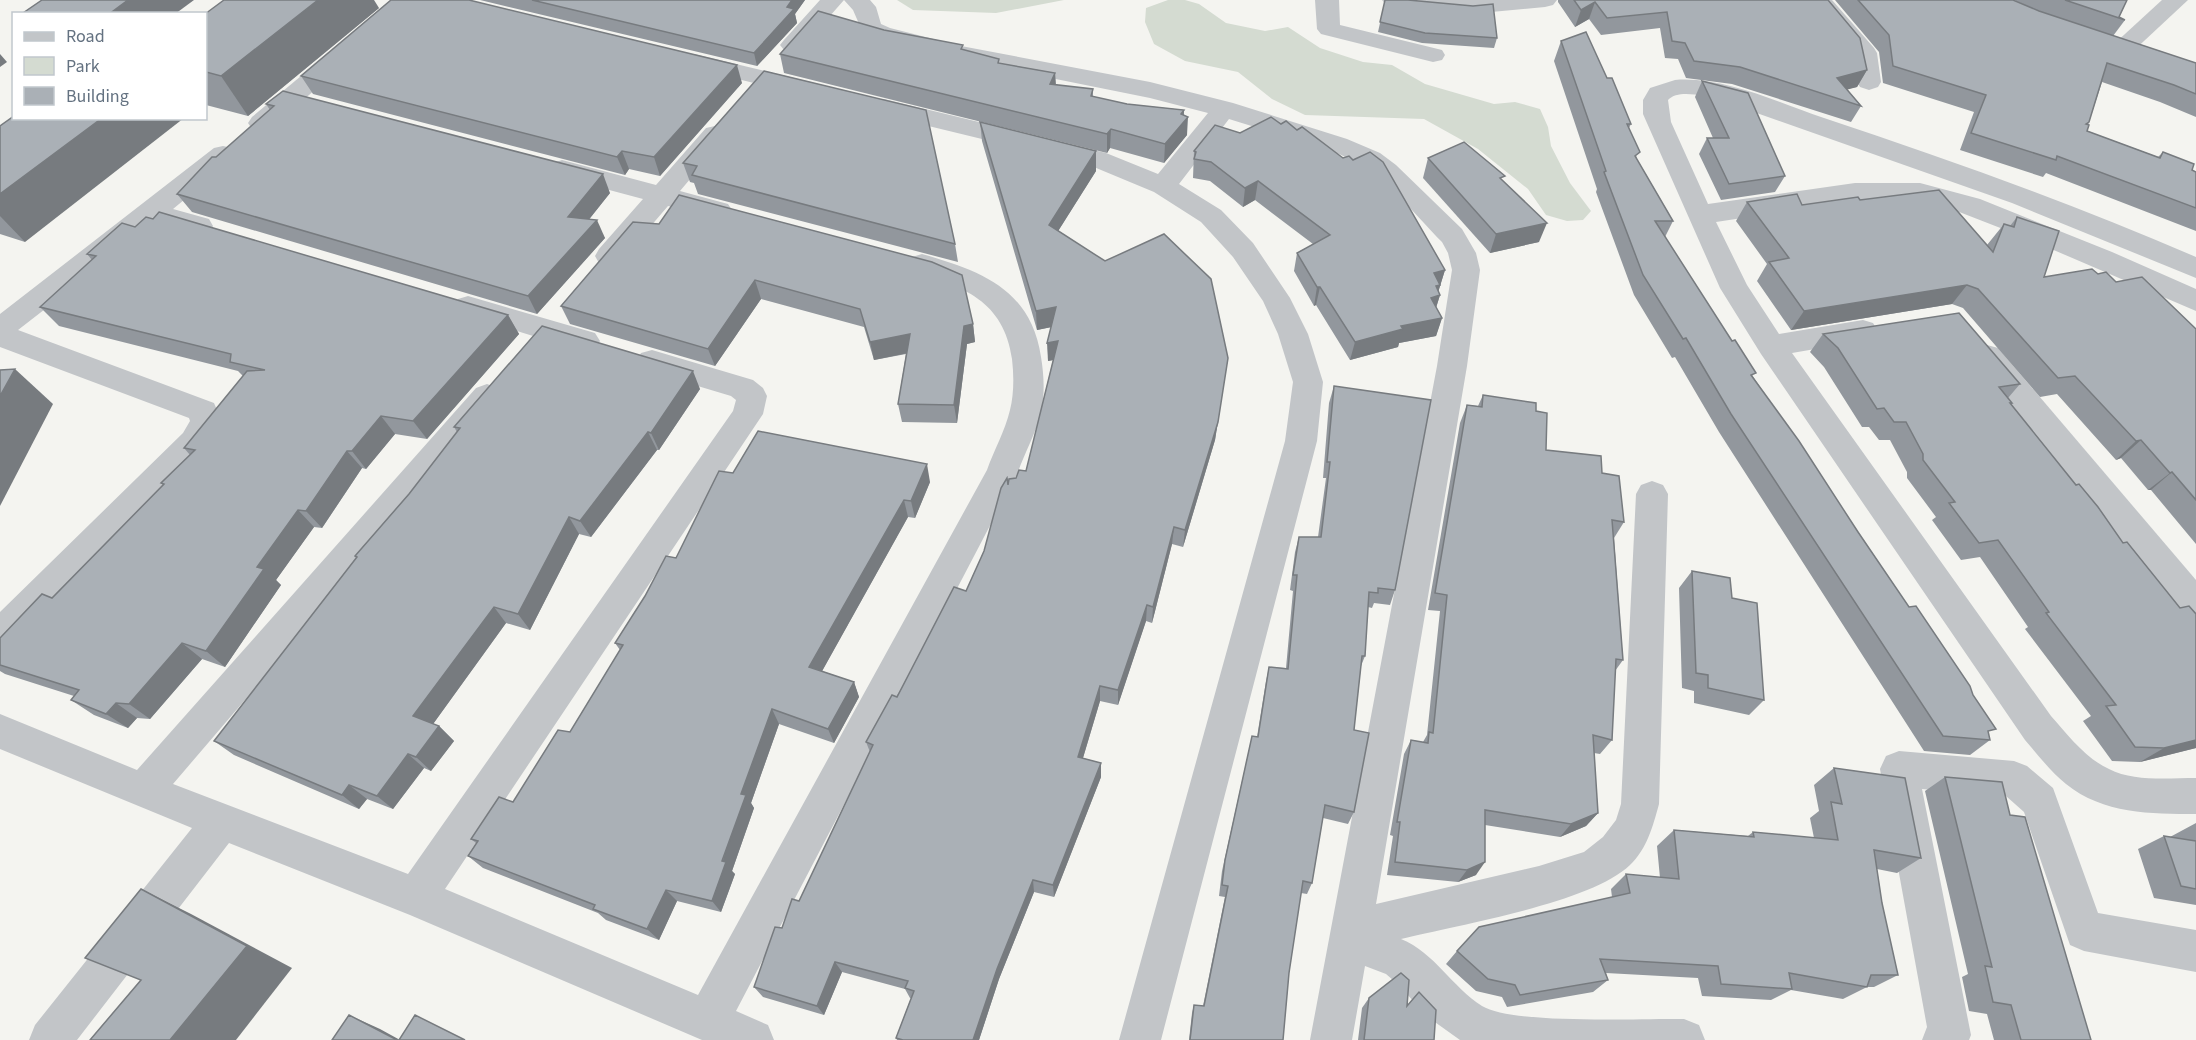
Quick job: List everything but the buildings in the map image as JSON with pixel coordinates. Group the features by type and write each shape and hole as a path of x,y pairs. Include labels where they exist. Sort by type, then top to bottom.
{"street":[{"path":"0,329 152,212 406,0"},
{"path":"592,275 762,78 833,0"},
{"path":"856,0 864,7 871,28 882,33 961,53 1150,90 1224,109 1338,145 1371,159 1387,171 1452,236 1462,254 1466,270 1452,366 1331,1040"},
{"path":"1327,0 1329,29 1433,55"},
{"path":"1394,0 1469,9 1502,8 1545,0"},
{"path":"1820,0 1865,53 1869,82"},
{"path":"2121,50 2176,0"},
{"path":"670,56 1097,159 1162,186 1211,216 1244,250 1276,298 1293,334 1321,381 1301,441 1140,1040"},
{"path":"2196,268 2118,233 2025,197 1724,93 1691,87 1668,89 1659,93 1654,106 1658,122 1734,288 1771,346 2038,728 2070,764 2095,782 2123,793 2196,796"},
{"path":"291,98 325,107"},
{"path":"1162,186 1224,109"},
{"path":"538,163 741,216"},
{"path":"1699,214 1728,212 1863,191 1927,192 2065,243 2150,278 2196,301"},
{"path":"152,212 231,236"},
{"path":"708,1020 1002,472 1028,404 1029,373 1024,342 1007,308 983,290 944,270 899,258"},
{"path":"416,897 748,414 752,404 752,396 742,388 444,299"},
{"path":"143,791 569,302"},
{"path":"1771,346 1886,328"},
{"path":"1967,333 2196,605"},
{"path":"0,335 203,411 206,422 194,442 0,635"},
{"path":"1351,935 1539,886 1595,868 1617,851 1634,829 1640,804 1652,494"},
{"path":"0,731 143,791 416,897 753,1040"},
{"path":"1943,1040 1950,1035 1899,769 2014,779 2039,801 2084,932 2196,951"},
{"path":"50,1040 221,822"},
{"path":"1351,935 1400,959 1416,972 1440,1000 1470,1023 1504,1036 1684,1040"}],"green space":[{"path":"897,0 1064,0 996,13 913,10"},
{"path":"1168,0 1185,0 1199,4 1226,23 1265,31 1288,27 1320,48 1363,62 1392,65 1425,84 1494,104 1515,102 1540,109 1548,127 1551,146 1570,183 1591,211 1583,220 1567,221 1546,215 1528,189 1478,149 1424,119 1305,115 1272,99 1238,72 1185,61 1154,44 1145,22 1146,8"}]}
